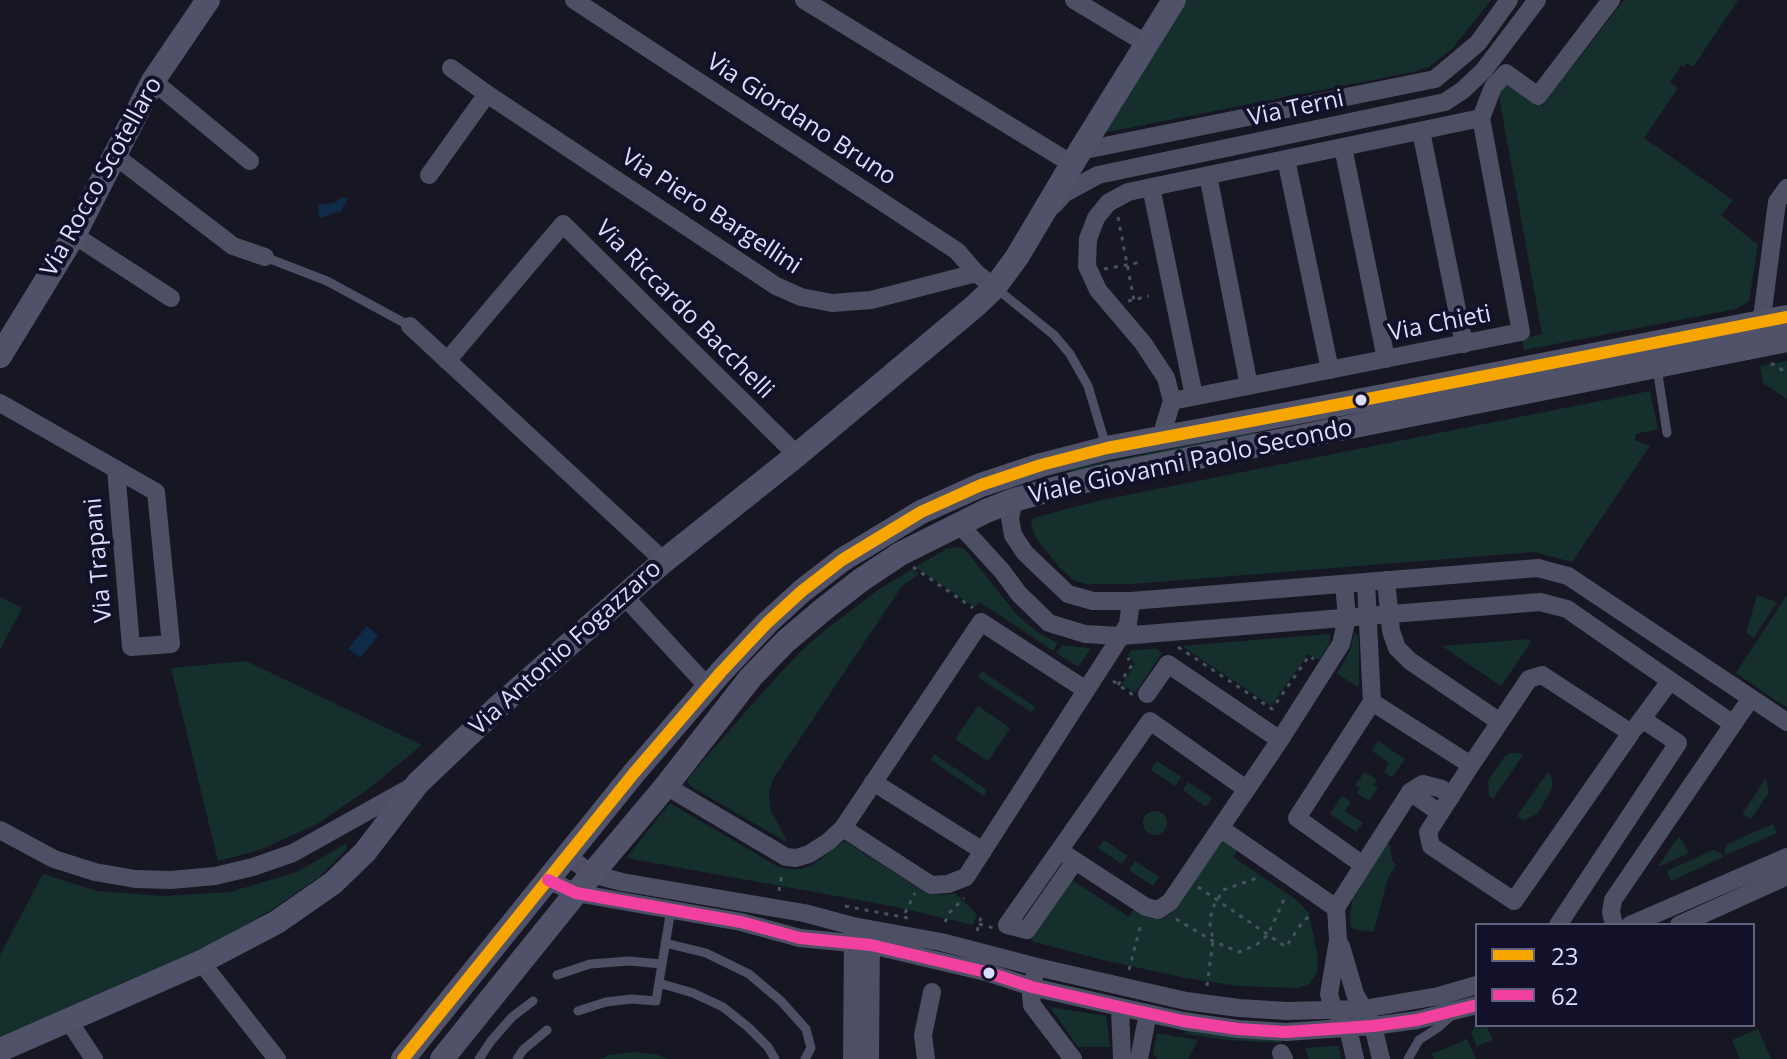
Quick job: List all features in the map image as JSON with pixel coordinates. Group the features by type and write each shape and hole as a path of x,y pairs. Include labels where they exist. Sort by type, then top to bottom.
{"main road":[{"name":"Via Rocco Scotellaro","path":"0,356 74,235 153,81 208,0"},
{"name":"Via Antonio Fogazzaro","path":"0,1050 201,962 277,922 333,883 365,852 418,783 499,706 664,561 975,306 985,280 1017,257 1174,0"},
{"name":"Viale Giovanni Paolo Secondo","path":"403,1059 634,773 767,623 842,560 921,512 981,485 1107,448 1775,319"},
{"name":"Viale Giovanni Paolo Secondo","path":"442,1059 666,786 751,677 786,641 861,580 900,554 1014,500 1113,474 1787,340"}],"street":[{"name":"Via Giordano Bruno","path":"574,0 957,251 985,280"},
{"path":"804,0 1076,157"},
{"path":"1074,0 1147,44"},
{"name":"Via Terni","path":"1076,157 1172,132 1435,79 1478,43 1509,0"},
{"name":"Via Terni","path":"1037,222 1065,193 1098,175 1445,102 1484,70 1537,0"},
{"path":"1164,436 1172,401 1166,378 1143,343 1098,290 1087,266 1088,239 1096,218 1108,203 1128,192 1481,118 1493,87 1506,73 1538,96 1611,0"},
{"name":"Via Piero Bargellini","path":"451,68 776,286 801,297 832,303 871,300 985,280"},
{"path":"153,81 250,161"},
{"path":"429,175 487,94"},
{"path":"1445,102 1453,124"},
{"path":"1302,106 1313,153"},
{"name":"Via Chieti","path":"1172,401 1521,332 1481,118"},
{"path":"1421,131 1464,344"},
{"path":"1172,132 1182,181"},
{"path":"1343,147 1386,359"},
{"path":"114,155 233,246 265,257"},
{"path":"1286,159 1330,370"},
{"path":"1208,175 1249,386"},
{"path":"1151,187 1194,396"},
{"path":"1775,319 1763,310 1777,202 1787,188"},
{"name":"Via Riccardo Bacchelli","path":"447,361 563,224 797,455"},
{"path":"74,235 171,298"},
{"path":"410,326 664,561"},
{"name":"Via Trapani","path":"0,403 116,469 156,492 171,644 131,647 116,469"},
{"path":"1014,500 1010,518 1013,535 1025,553 1068,594 1093,601 1131,601 1538,568 1568,576 1787,722"},
{"path":"959,524 1019,594 1049,623 1123,645 1347,618 1540,602 1567,609 1733,724"},
{"path":"1386,580 1388,615 1397,648 1410,661 1500,722"},
{"path":"1363,865 1297,818 1372,702 1366,582"},
{"path":"1246,789 1150,721 1067,856 1146,907 1158,910 1170,902 1280,740 1341,644 1347,618 1344,584"},
{"path":"1577,616 1593,592"},
{"path":"624,596 708,687"},
{"path":"843,828 931,885 948,884 966,877 1086,690 1123,645 1131,601"},
{"path":"666,786 786,857 796,858 828,842 843,828 981,622 1086,690"},
{"path":"1147,694 1168,664 1280,740"},
{"path":"1559,923 1678,743 1636,726 1542,675 1529,679 1428,832 1431,846 1514,901 1636,726 1670,681"},
{"path":"1614,923 1613,900 1751,698"},
{"path":"1372,702 1471,765"},
{"path":"873,782 983,851"},
{"path":"0,830 54,859 95,872 135,879 215,876 293,853 418,783"},
{"path":"1355,1059 1348,1028 1333,1009 1329,994 1338,940 1336,908 1410,792 1423,784 1442,789 1451,797"},
{"path":"1410,792 1440,813"},
{"path":"343,826 359,829 366,838 365,852"},
{"path":"1220,828 1336,908"},
{"path":"567,856 584,883 671,909 741,922 800,938 862,935 941,942 1186,1001 1287,1011 1363,1009 1439,996 1475,986"},
{"path":"1635,923 1787,857"},
{"path":"1683,923 1787,876"},
{"path":"548,880 622,882 804,913 862,935 1032,987 1238,1029 1286,1032 1373,1026 1417,1020 1475,1006"},
{"path":"852,1059 862,935"},
{"path":"862,935 872,1045 870,1059"},
{"path":"1338,940 1355,994 1373,1026 1381,1059"},
{"path":"201,962 277,1059"},
{"path":"1037,967 1032,1005 1073,1059"},
{"path":"926,1059 923,1035 932,992"},
{"path":"1120,1007 1122,1059"},
{"path":"1139,1059 1148,1013"},
{"path":"68,1020 94,1059"}],"lane":[{"path":"265,257 327,281 410,326"},
{"path":"985,280 1054,335 1070,354 1088,386 1107,448"},
{"path":"1657,365 1667,433"},
{"path":"578,1011 606,1002 632,999 656,1001 671,909"},
{"path":"665,943 706,953 749,974 781,1001 806,1029 811,1048 805,1059"},
{"path":"557,975 590,964 629,961 662,964"},
{"path":"659,983 693,993 723,1007 748,1027 775,1059"},
{"path":"479,1059 512,1017 533,1001"},
{"path":"1408,1059 1419,1040 1457,1010"},
{"path":"517,1059 547,1030"}],"path":[{"path":"1117,212 1134,300"},
{"path":"1101,270 1142,262"},
{"path":"1124,302 1149,296"},
{"path":"1768,361 1787,373"},
{"path":"912,566 976,610"},
{"path":"1191,643 1175,645 1272,709 1309,656 1319,663"},
{"path":"1118,685 1132,665 1123,645"},
{"path":"779,891 784,865"},
{"path":"1207,986 1213,941 1210,924 1212,909 1223,890 1257,878"},
{"path":"1194,885 1286,947 1303,921 1313,914"},
{"path":"905,913 919,886"},
{"path":"1173,917 1213,941 1239,952 1256,945 1268,935 1285,897"},
{"path":"945,922 949,913 964,898"},
{"path":"835,904 918,920"},
{"path":"982,914 975,932 987,938"},
{"path":"1129,970 1142,921"},
{"path":"979,924 997,929"},
{"path":"1200,988 1212,990"}],"green space":[{"path":"1187,0 1491,0 1452,49 1429,67 1103,133"},
{"path":"1624,0 1738,0 1693,67 1687,63 1681,66 1670,82 1678,88 1644,138 1733,200 1721,215 1758,245 1749,301 1736,309 1524,350 1522,339 1542,334 1498,91 1506,80 1542,106"},
{"path":"1787,361 1787,399 1763,383 1760,366"},
{"path":"1650,391 1658,429 1636,434 1635,440 1650,446 1572,562 1534,552 1132,584 1086,584 1073,580 1059,567 1036,538 1031,525 1033,518 1097,501"},
{"path":"1254,432 1255,437 1072,474 1070,469"},
{"path":"955,547 968,553 1015,613 1037,632 1058,643 1053,651 980,602 975,607 915,567"},
{"path":"913,569 919,574 902,586 773,779 769,793 770,809 788,843 690,786 689,777 800,652 878,590"},
{"path":"1757,595 1777,602 1754,638 1746,633"},
{"path":"1787,595 1787,708 1736,673"},
{"path":"0,597 22,608 0,650"},
{"path":"1354,632 1359,643 1357,687 1338,674 1350,651"},
{"path":"1331,636 1329,644 1319,660 1308,654 1271,706 1182,646"},
{"path":"1530,639 1531,642 1501,686 1442,646"},
{"path":"1062,645 1090,650 1077,666 1056,653"},
{"path":"1156,649 1162,653 1135,693 1122,684 1135,664 1128,655 1131,650"},
{"path":"246,661 422,745 371,787 319,823 260,850 218,861 171,668"},
{"path":"982,671 1035,707 1031,712 978,677"},
{"path":"978,706 1010,728 988,761 955,739"},
{"path":"1378,741 1405,759 1392,777 1384,772 1389,763 1372,751"},
{"path":"1511,753 1523,755 1493,799 1489,795 1488,781 1505,756"},
{"path":"934,754 987,790 984,796 931,760"},
{"path":"1157,761 1181,777 1175,786 1151,770"},
{"path":"1365,772 1377,780 1373,785 1378,788 1369,801 1357,793 1360,788 1355,785"},
{"path":"1548,772 1552,778 1552,789 1537,814 1523,820 1517,816"},
{"path":"1766,778 1769,792 1751,819 1742,814"},
{"path":"1188,782 1212,798 1206,807 1183,790"},
{"path":"1342,796 1351,802 1345,811 1363,823 1356,832 1330,814"},
{"path":"670,803 775,865 787,869 811,866 845,841 926,893 955,893 977,914 973,925 897,907 626,858"},
{"path":"1155,811 1164,814 1167,823 1164,832 1155,835 1146,832 1143,823 1146,814"},
{"path":"1773,824 1777,833 1726,855 1727,844"},
{"path":"1679,836 1689,853 1660,866 1659,865"},
{"path":"1220,839 1238,850 1233,857 1294,898 1309,913 1318,959 1317,973 1309,984 1298,988 1238,986 1186,978 1031,941 1072,880 1129,917 1133,910 1150,918 1160,919 1171,914"},
{"path":"1104,840 1128,856 1122,864 1098,848"},
{"path":"1387,843 1396,865 1388,878 1374,930 1354,929 1350,917 1352,901"},
{"path":"345,844 348,848 319,877 276,907 214,943 0,1037 0,955 43,874 97,891 164,896 230,892 297,872"},
{"path":"1713,850 1723,857 1671,881 1667,871"},
{"path":"1135,861 1159,877 1153,886 1129,870"},
{"path":"1050,1007 1106,1016 1110,1047 1078,1047"},
{"path":"1475,1027 1487,1027 1493,1040 1477,1046 1471,1033"},
{"path":"1758,1029 1771,1059 1740,1059 1732,1040"},
{"path":"1186,1030 1281,1039 1281,1043 1227,1040 1185,1034"},
{"path":"1157,1033 1198,1040 1188,1059 1157,1059 1153,1053"},
{"path":"1467,1039 1476,1059 1434,1059 1432,1054"},
{"path":"1339,1047 1341,1059 1309,1059 1305,1048"},
{"path":"634,1052 658,1055 668,1059 601,1059"}],"water":[{"path":"342,197 348,199 341,211 319,217 318,205 334,203"},
{"path":"367,626 378,636 360,658 348,649"}],"transit line":[{"name":"23","path":"403,1059 634,773 767,623 842,560 921,512 981,485 1107,448 1787,317"},
{"name":"62","path":"548,880 576,893 741,922 800,938 871,945 986,972 1032,987 1183,1021 1238,1029 1286,1032 1373,1026 1417,1020 1475,1006"}]}
